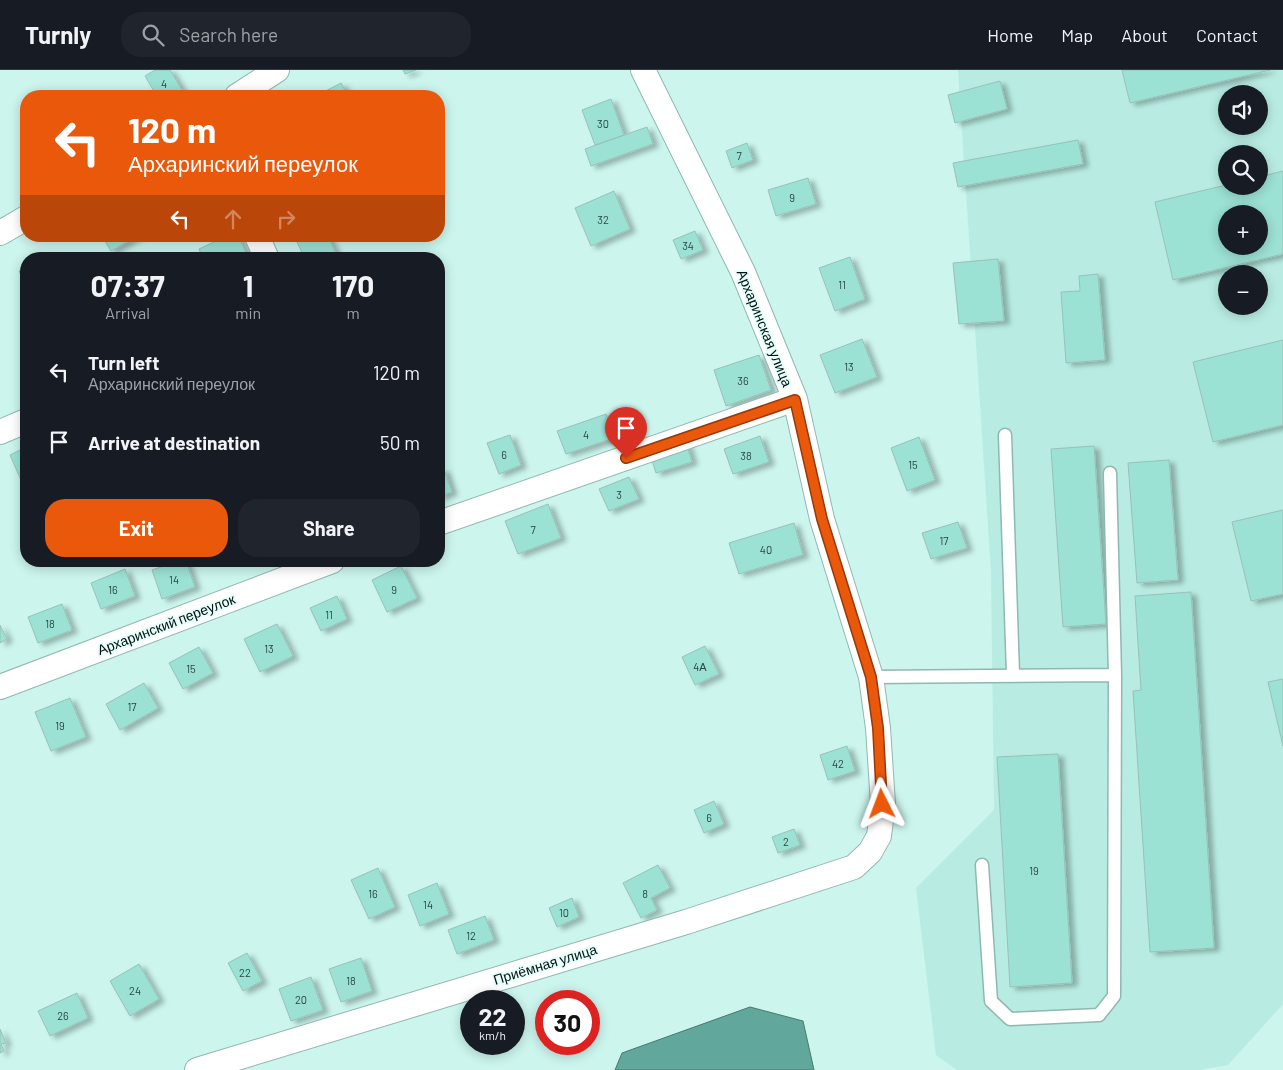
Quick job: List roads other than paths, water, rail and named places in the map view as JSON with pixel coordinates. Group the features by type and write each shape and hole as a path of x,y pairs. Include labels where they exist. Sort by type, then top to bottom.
{"street":[{"path":"246,90 277,70"},
{"name":"Архаринская улица","path":"643,70 743,272 795,400 822,519 871,677 878,728 882,804 879,836"},
{"path":"0,233 20,221"},
{"path":"445,521 795,400"},
{"path":"0,432 20,424"},
{"name":"Архаринский переулок","path":"0,687 316,567"},
{"name":"Приёмная улица","path":"197,1070 686,922 854,867 870,852 879,836"}],"lane":[{"path":"1005,435 1013,674"},
{"path":"982,865 991,1001 1010,1019 1099,1015 1114,996 1116,675 1110,473"},
{"path":"871,677 1013,674 1116,675"}]}
